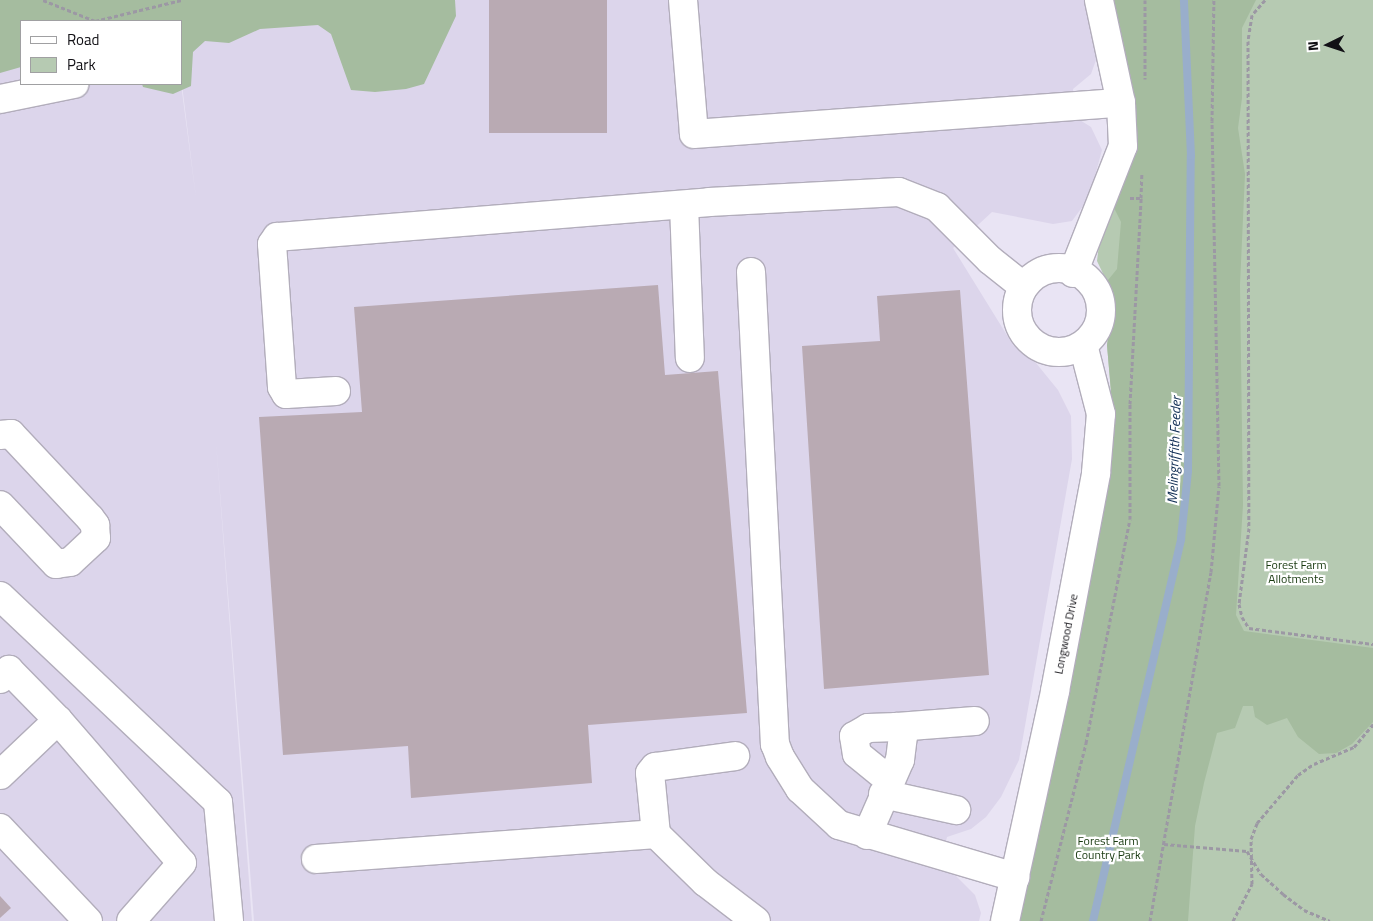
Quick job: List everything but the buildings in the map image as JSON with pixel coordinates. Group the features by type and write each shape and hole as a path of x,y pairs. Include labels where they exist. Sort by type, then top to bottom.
{"street":[{"path":"683,0 694,134 1121,103"},
{"path":"1073,273 1123,146 1121,103 1099,0"},
{"path":"0,99 69,85"},
{"path":"336,392 286,394 282,387 272,244 277,237 684,205 899,192 937,207 990,260 1024,287"},
{"path":"684,205 690,358"},
{"path":"1059,268 1086,277 1095,288 1101,307 1094,335 1083,345 1070,351 1055,352 1030,341 1017,315 1018,300 1024,287 1044,270 1059,268"},
{"path":"751,272 775,744 800,789 839,825 1015,877"},
{"name":"Longwood Drive","path":"1005,921 1055,690 1096,473 1101,414 1083,345"},
{"path":"0,435 6,432 14,437 90,518 95,525 96,538 70,562 56,564 0,505"},
{"path":"0,596 218,802 229,921"},
{"path":"0,679 9,670 58,720 182,863 131,921"},
{"path":"0,775 58,720"},
{"path":"956,810 886,787 857,754 854,736 868,728 975,721"},
{"path":"867,834 886,787 900,760 903,736 897,727"},
{"path":"735,756 655,766 650,773 656,834 705,882 756,921"},
{"path":"0,828 88,921"},
{"path":"316,860 656,834"}],"path":[{"path":"43,0 93,20"},
{"path":"99,20 181,0"},
{"path":"1150,921 1211,572 1219,486 1212,122 1214,0"},
{"path":"1264,0 1252,15 1248,41 1249,528 1239,604 1242,617 1250,628 1373,644"},
{"path":"1233,921 1252,884 1251,839 1257,823 1277,796 1314,764 1354,747 1373,724"},
{"path":"1164,844 1230,848 1246,851 1283,894 1304,910 1330,921"}],"shaded area":[{"path":"428,0 1099,0 1095,25 1097,57 1091,74 1073,89 1075,117 1091,127 1102,150 1089,198 1072,221 1053,224 992,212 953,248 1013,345 1036,363 1058,390 1071,416 1072,459 1019,760 1001,797 986,817 971,829 947,837 939,868 956,876 975,895 981,913 979,921 254,921 216,442 252,921 0,921 0,61 20,56 20,85 181,85 196,198 182,85 182,24"}],"green space":[{"path":"0,0 455,0 456,16 424,84 406,89 375,92 351,90 331,34 318,25 260,29 229,43 205,41 193,52 191,86 173,94 143,87 142,85 182,85 182,20 20,20 20,67 0,73"},
{"name":"Forest Farm Country Park","path":"1103,0 1256,0 1242,28 1242,98 1238,128 1245,174 1240,285 1243,505 1236,615 1244,631 1373,648 1373,722 1352,744 1336,753 1319,754 1298,737 1287,718 1267,725 1255,717 1253,706 1243,706 1235,728 1217,733 1195,826 1188,921 1017,921 1054,759 1048,750 1065,704 1111,469 1113,415 1107,345 1111,322 1104,285 1117,269 1121,222 1111,202 1115,155"},
{"name":"Forest Farm Allotments","path":"1107,0 1373,0 1373,921 1017,921 1054,759 1111,469 1113,415 1107,345 1112,307 1107,282 1097,261 1100,236 1126,172"}],"waterway":[{"name":"Melingriffith Feeder","path":"1093,921 1181,539 1188,471 1191,156 1184,0"}]}
